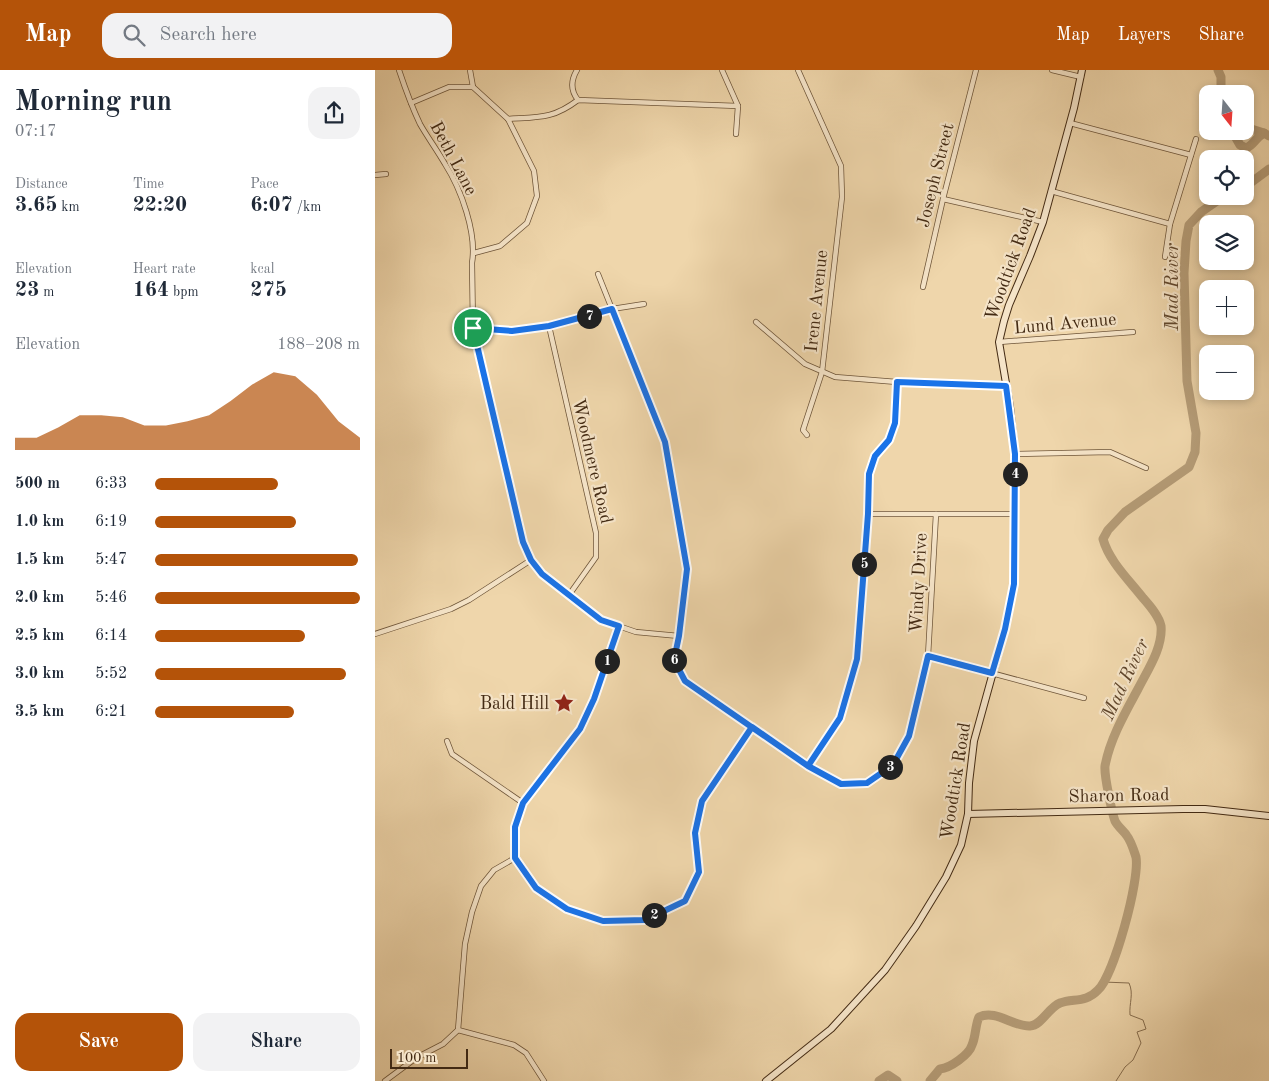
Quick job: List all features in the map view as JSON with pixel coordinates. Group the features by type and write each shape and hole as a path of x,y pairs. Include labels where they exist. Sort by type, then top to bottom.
{"main road":[{"name":"Woodtick Road","path":"766,1081 831,1029 885,970 916,926 946,877 961,845 968,814 969,783 974,741 1005,629 1014,584 1015,454 999,342 1009,305 1031,256 1043,222 1070,123 1081,74"},
{"name":"Sharon Road","path":"968,814 1106,810 1205,810 1269,816"}],"street":[{"name":"Beth Lane","path":"399,70 420,124 445,164 462,198 474,253 472,263 473,328 523,542 531,560 542,574 601,620 636,632 679,636"},
{"path":"470,70 473,88 508,119 534,171 537,196 527,223 500,246 474,253"},
{"path":"577,70 571,80 574,95 578,100"},
{"path":"722,70 738,106 736,134"},
{"name":"Irene Avenue","path":"798,70 841,166 842,197 822,372 803,430 807,435"},
{"name":"Joseph Street","path":"923,287 976,70"},
{"path":"1052,70 1081,74"},
{"path":"411,103 449,88 473,88"},
{"path":"508,119 550,116 565,110 578,100 738,106"},
{"path":"1070,123 1191,155"},
{"path":"1165,258 1170,224 1196,139"},
{"path":"375,176 386,174"},
{"path":"1051,191 1170,224"},
{"path":"943,199 1043,222"},
{"name":"Windy Drive","path":"597,274 665,442 687,569 679,636 674,660 685,681 808,766 841,784 867,783 893,765 909,736 928,656 936,514"},
{"path":"473,328 512,331 549,326 612,309 644,304"},
{"path":"756,322 805,364 835,377 897,382 1006,386"},
{"name":"Woodmere Road","path":"549,326 596,533 596,558 569,595"},
{"name":"Lund Avenue","path":"999,342 1133,332"},
{"path":"808,766 840,718 857,659 868,514 869,474 875,456 889,440 895,423 897,382"},
{"path":"1015,454 1110,452 1146,468"},
{"path":"868,514 1015,514"},
{"path":"375,634 451,609 469,600 531,560"},
{"path":"619,626 594,699 580,729 523,803 515,827 515,858 536,888 567,909 603,921 645,920 685,901 699,872 695,833 702,801 752,727"},
{"path":"928,656 1084,698"},
{"path":"447,740 452,754 523,803"},
{"path":"385,1081 415,1058 443,1044 458,1030 465,944 472,912 481,886 494,870 515,858"},
{"path":"458,1030 514,1045 526,1053 544,1081"}],"waterway":[{"name":"Mad River","path":"1218,70 1221,77 1221,85"},
{"path":"1254,130 1264,133"},
{"name":"Mad River","path":"1237,140 1240,145 1246,148 1264,133 1269,136"},
{"name":"Mad River","path":"1254,180 1269,169"},
{"name":"Mad River","path":"930,1081 940,1069 954,1064 967,1053 973,1042 979,1017 992,1015 1017,1024 1030,1026 1042,1020 1056,1005 1084,999 1093,994 1104,981 1125,926 1134,885 1136,857 1128,838 1115,821 1105,766 1110,746 1119,726 1157,651 1160,643 1161,626 1154,611 1115,563 1103,539 1108,530 1125,512 1189,467 1195,452 1196,433 1187,381 1184,273 1186,241 1189,225 1201,212 1211,205"},
{"path":"1103,982 1129,983 1131,995 1130,1015 1143,1020 1146,1029 1137,1032 1141,1043 1133,1060 1125,1067 1116,1081"},
{"name":"Mad River","path":"879,1081 888,1075 897,1081"}],"place":[{"name":"Bald Hill","path":"564,703"}],"route":[{"path":"473,328 512,331 549,326 612,309 665,442 687,569 686,588 674,660 685,681 808,766 840,718 857,659 868,514 869,474 875,456 889,440 895,423 897,382 1006,386 1015,454 1014,584 1005,629 992,673 928,656 909,736 893,765 867,783 841,784 808,766 752,727 702,801 695,833 699,872 685,901 645,920 603,921 567,909 536,888 515,858 515,827 523,803 580,729 594,699 619,626 601,620 542,574 531,560 523,542 473,328"}]}
